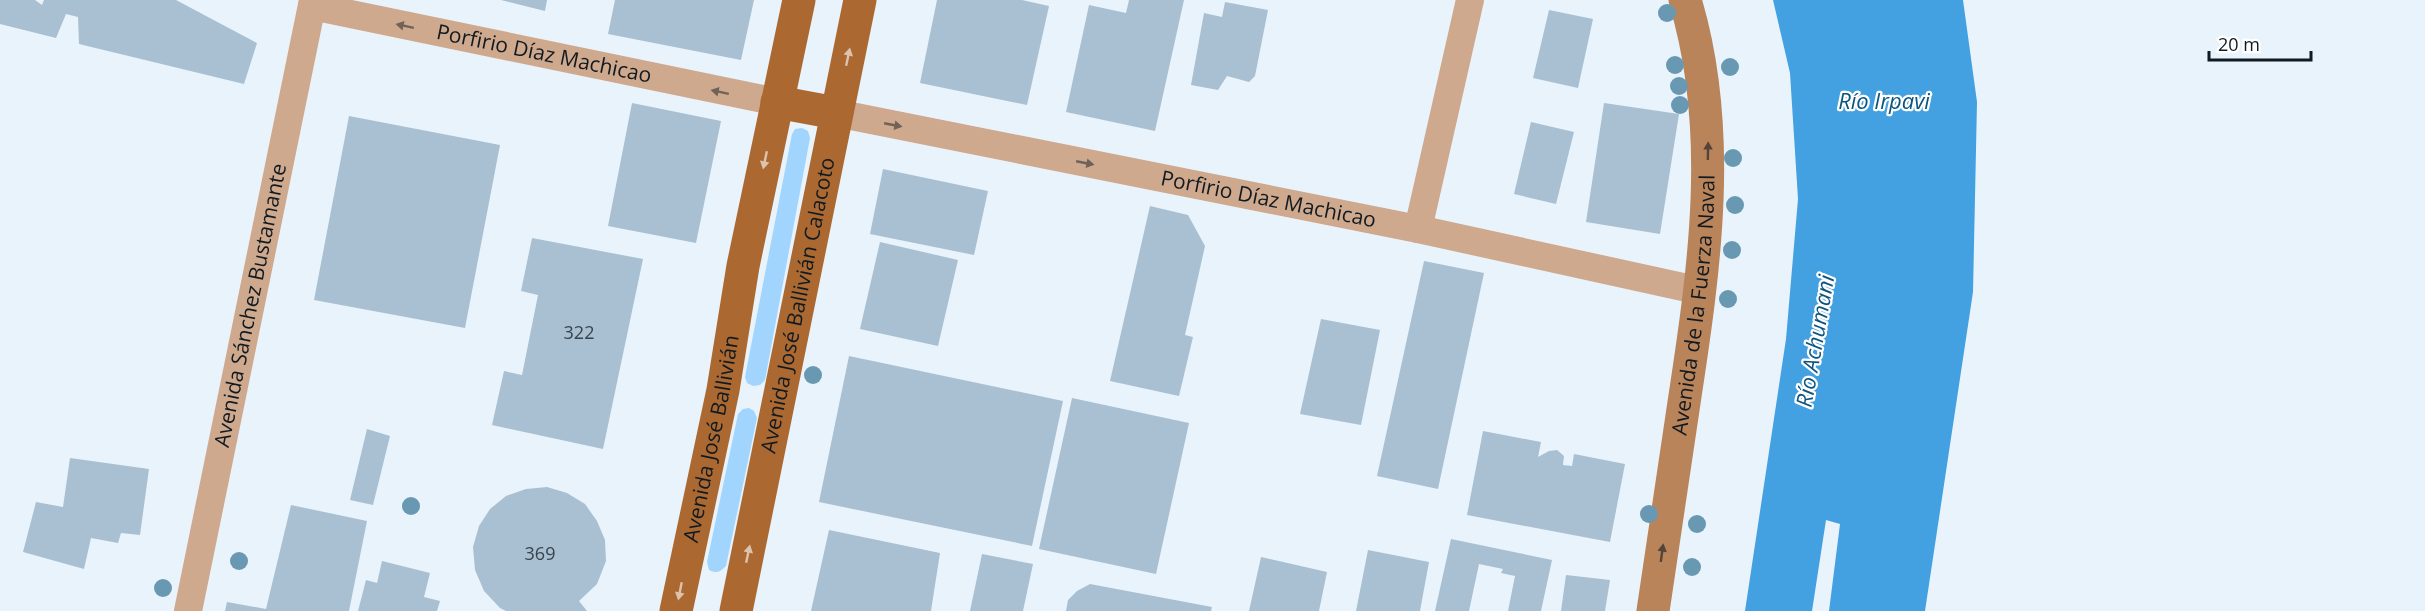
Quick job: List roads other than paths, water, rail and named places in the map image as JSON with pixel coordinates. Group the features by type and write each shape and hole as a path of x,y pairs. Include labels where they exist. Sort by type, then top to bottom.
{"main road":[{"path":"799,0 777,102 836,113"},
{"name":"Avenida José Ballivián Calacoto","path":"736,611 860,0"},
{"name":"Avenida de la Fuerza Naval","path":"1653,611 1701,291 1707,189 1708,134 1703,81 1694,28 1685,0"},
{"name":"Avenida José Ballivián","path":"676,611 723,390 743,266 777,102"}],"street":[{"path":"1418,229 1470,0"},
{"name":"Porfirio Díaz Machicao","path":"313,3 777,102"},
{"name":"Avenida Sánchez Bustamante","path":"188,611 313,3"},
{"name":"Porfirio Díaz Machicao","path":"836,113 1418,229 1701,291"}],"water":[{"name":"Río Irpavi","path":"1773,0 1963,0 1977,102 1973,292 1925,611 1829,611 1840,524 1826,520 1812,611 1745,611 1786,339 1798,199 1790,73"}],"water label":[{"name":"Río Achumani","path":"1815,341"}]}
